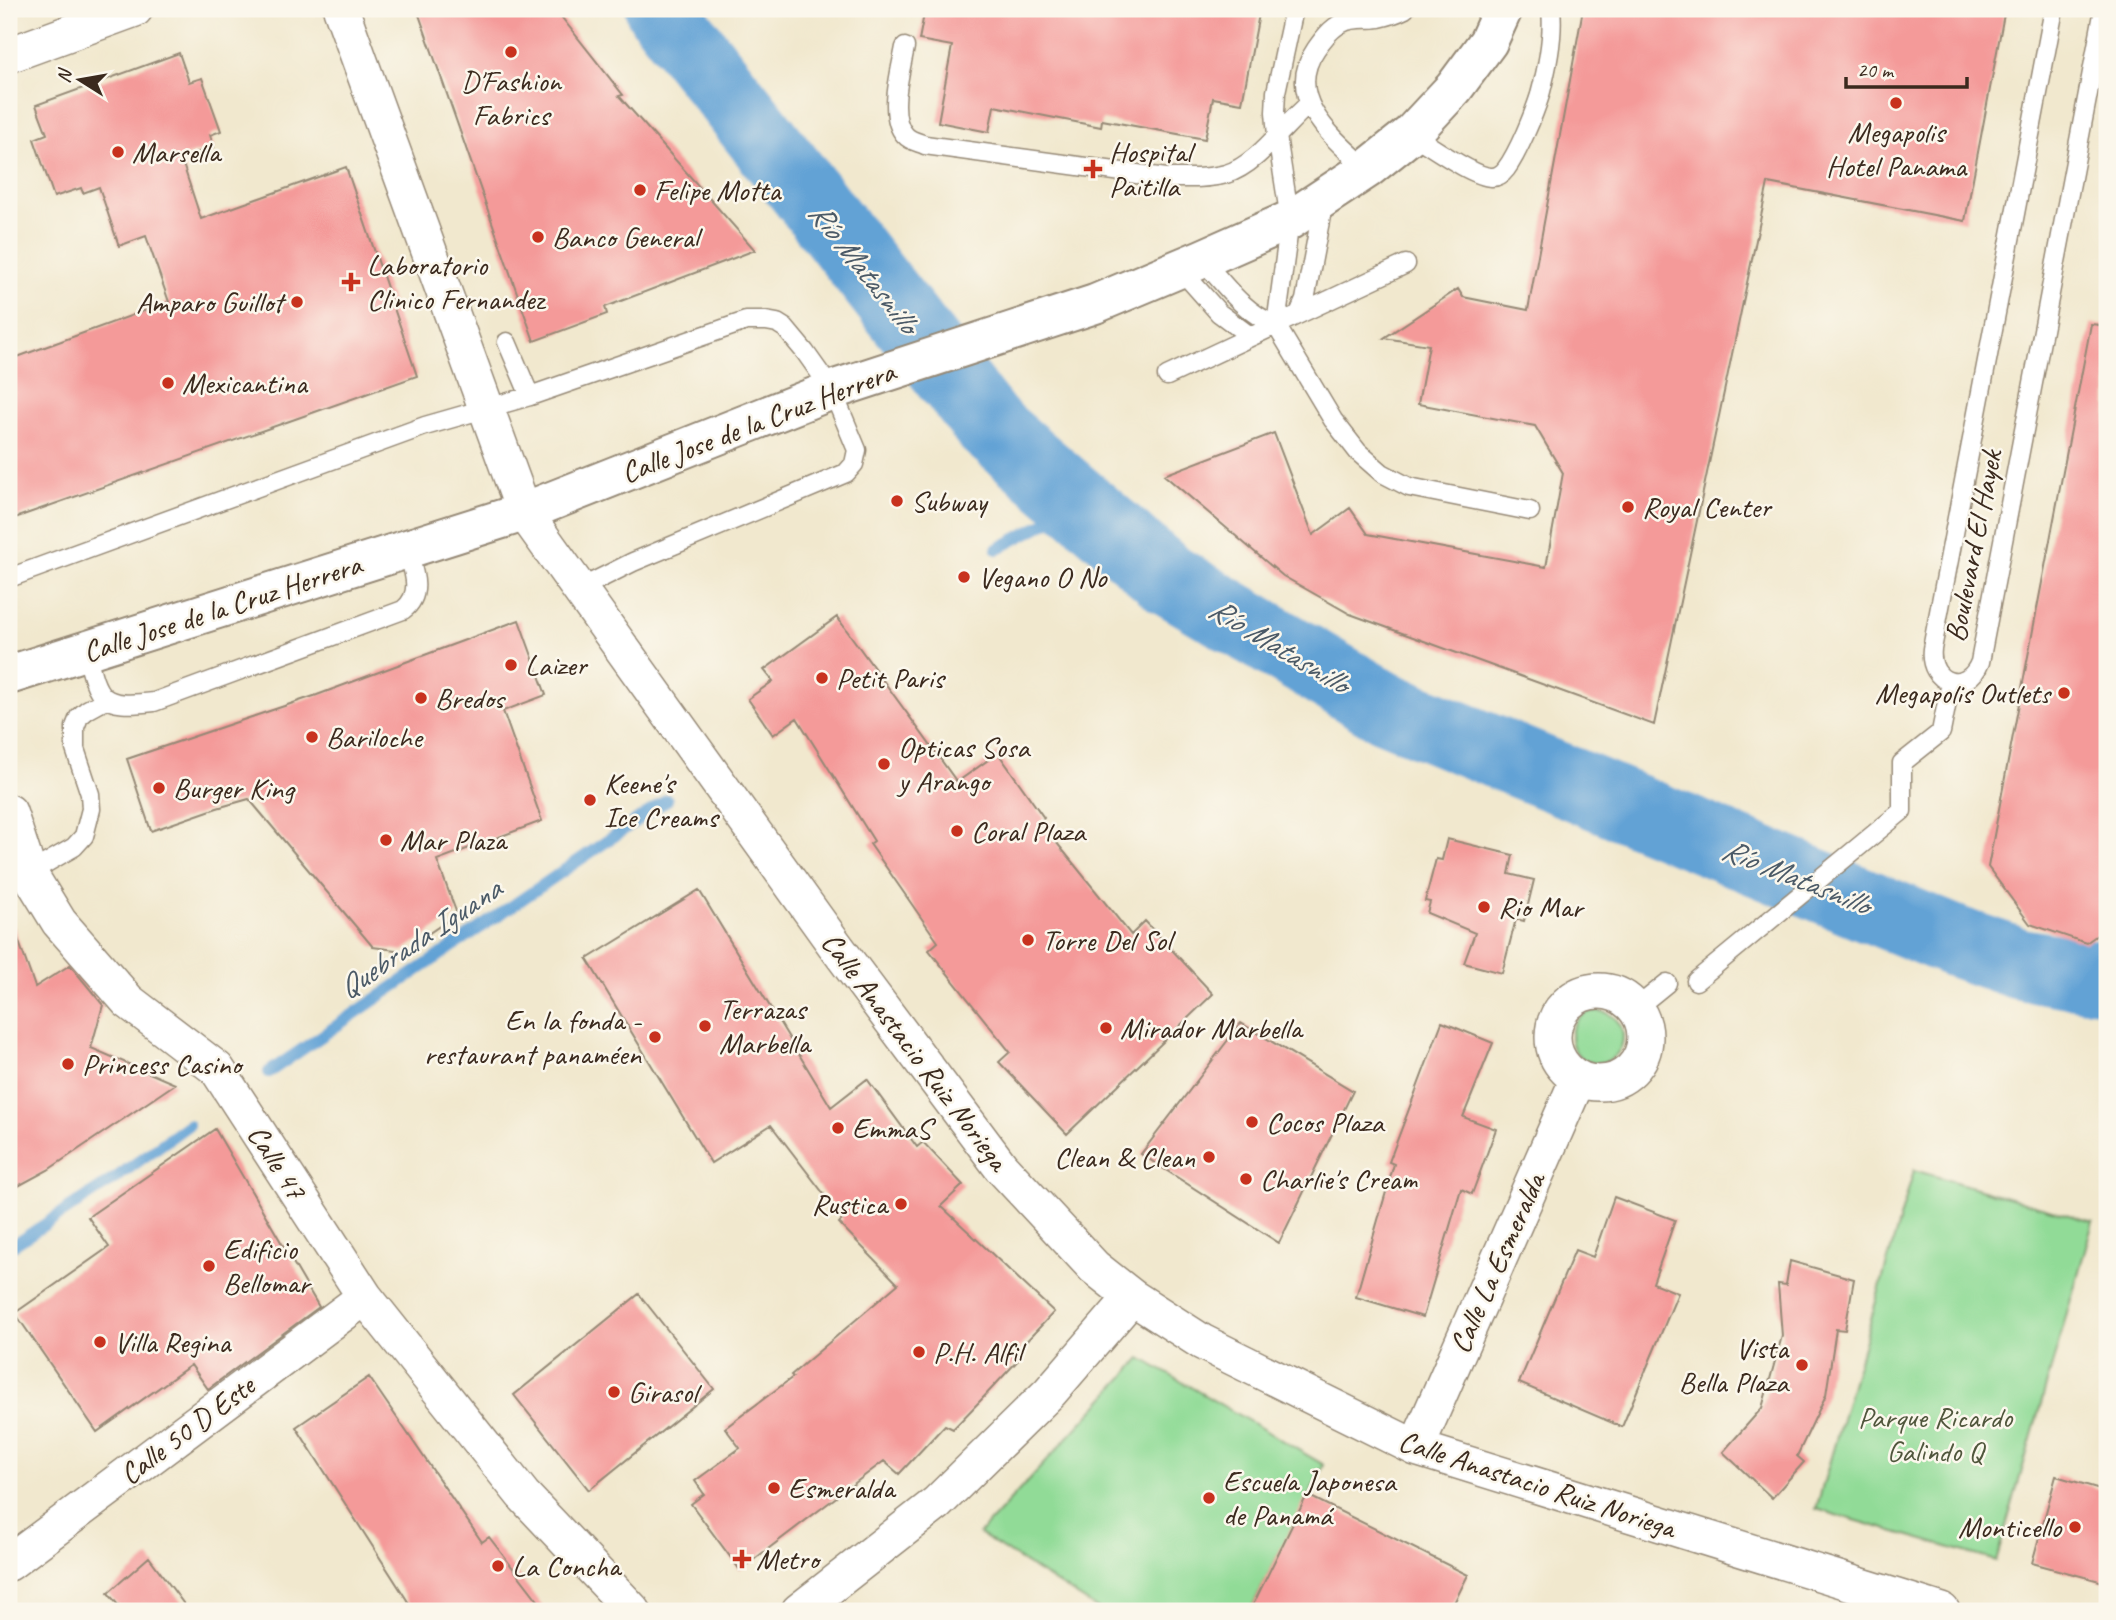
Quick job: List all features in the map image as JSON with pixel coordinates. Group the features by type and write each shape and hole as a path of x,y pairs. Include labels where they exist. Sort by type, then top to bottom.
{"street":[{"path":"9,55 135,9"},
{"name":"Calle Anastacio Ruiz Noriega","path":"341,9 524,512 835,945 1001,1167 1094,1267 1132,1297 1202,1342 1416,1448 1942,1611"},
{"name":"Calle Jose de la Cruz Herrera","path":"9,675 524,512 841,387 1095,304 1191,264 1290,219 1367,169 1411,134 1454,88 1488,42 1503,9"},
{"name":"Calle 47","path":"9,812 29,873 59,922 128,1001 217,1069 365,1297 523,1495 633,1611"},
{"path":"1599,991 1613,993 1625,999 1635,1009 1642,1020 1644,1048 1639,1060 1619,1079 1592,1083 1578,1079 1559,1060 1553,1033 1563,1008 1573,999 1599,991"},
{"name":"Calle La Esmeralda","path":"1416,1448 1578,1079"},
{"name":"Calle 50 D Este","path":"9,1563 365,1297"},
{"path":"799,1611 937,1503 1050,1392 1132,1297"}],"lane":[{"path":"1276,325 1290,219 1277,136 1276,92 1294,9"},
{"path":"1367,169 1318,121 1309,104 1306,70 1312,54 1334,17 1348,20 1380,18 1405,9"},
{"path":"1411,134 1475,173 1492,177 1500,175 1507,168 1539,95 1550,46 1551,9"},
{"name":"Boulevard El Hayek","path":"2054,9 1932,649 1932,665 1935,671 1951,682 1959,682 1971,676 1980,662 2104,9"},
{"path":"905,47 896,116 905,135 925,145 1166,178 1198,179 1229,173 1253,159 1309,104"},
{"path":"1299,314 1306,300 1325,197"},
{"path":"1191,264 1242,304 1276,325 1333,419 1358,452 1382,472 1409,487 1530,511"},
{"path":"1191,264 1219,313 1250,336"},
{"path":"1167,376 1406,264"},
{"path":"9,578 425,426 530,396 746,321 776,323 785,328 841,387 857,450 854,464 846,473 633,562 579,589"},
{"path":"507,342 530,396"},
{"path":"86,651 100,694 118,704 154,702 403,610 410,605 416,587 407,549"},
{"path":"1696,981 1902,811 1902,762 1941,732 1951,682"},
{"path":"29,873 74,847 84,836 91,809 90,794 75,749 75,727 79,717 87,710 107,699"},
{"path":"1635,1009 1667,983"}],"green space":[{"path":"1597,1011 1607,1013 1615,1019 1621,1027 1621,1047 1615,1055 1607,1061 1597,1063 1587,1061 1579,1055 1573,1047 1571,1037 1573,1027 1579,1019 1587,1013"},
{"name":"Parque Ricardo Galindo Q","path":"1914,1170 2093,1222 1996,1561 1816,1509"},
{"name":"Escuela Japonesa de Panamá","path":"1141,1358 1324,1465 1250,1611 1101,1611 979,1534"}],"building":[{"path":"417,9 555,9 623,95 619,96 755,250 605,307 607,314 534,341"},
{"path":"925,9 1260,9 1242,103 1213,98 1205,139 1102,120 1101,127 994,106 989,132 938,122 952,46 919,40"},
{"path":"1583,9 2005,9 1965,221 1768,183 1654,725 1350,614 1283,576 1164,475 1274,433 1313,535 1350,508 1368,534 1546,567 1563,473 1535,426 1418,404 1429,345 1384,338 1458,289 1463,297 1528,310"},
{"path":"179,53 189,82 202,78 221,131 210,135 214,147 181,158 201,219 346,167 417,376 9,520 9,360 169,302 146,236 119,246 99,187 83,193 81,188 54,197 34,139 47,134 36,105"},
{"name":"Megapolis Outlets","path":"2091,324 2107,326 2107,928 2086,943 2030,924 1988,867"},
{"path":"837,617 957,782 998,753 1044,818 1040,822 1131,935 1145,921 1213,994 1067,1134 999,1062 1010,1052 929,950 938,942 870,844 874,841 797,718 773,735 748,699 773,681 764,670"},
{"path":"519,620 546,695 503,711 542,821 437,860 457,914 403,951 373,947 249,799 151,831 127,759 317,695"},
{"name":"Rio Mar","path":"1447,839 1513,855 1509,874 1534,880 1524,921 1516,919 1502,973 1464,963 1475,933 1427,913 1430,902 1425,901 1436,859 1442,860"},
{"path":"699,890 831,1107 867,1079 917,1147 923,1142 963,1185 941,1206 1054,1312 1019,1349 1022,1356 981,1400 953,1429 945,1425 899,1474 884,1461 740,1570 691,1504 704,1494 695,1481 740,1448 725,1428 793,1377 791,1375 898,1284 839,1223 843,1219 771,1125 711,1163 587,959"},
{"name":"Princess Casino","path":"13,925 35,987 70,965 103,1005 91,1048 175,1084 48,1170 9,1191 9,926"},
{"path":"1442,1022 1493,1043 1463,1117 1496,1129 1472,1194 1461,1189 1423,1317 1356,1297 1394,1164 1389,1162"},
{"name":"Cocos Plaza","path":"1241,1023 1353,1091 1279,1243 1141,1154"},
{"name":"Edificio Bellomar","path":"215,1129 319,1307 208,1389 191,1365 97,1432 15,1313 109,1247 88,1217"},
{"path":"1614,1197 1675,1220 1653,1283 1678,1293 1622,1427 1519,1383 1575,1250 1593,1257"},
{"name":"Vista Bella Plaza","path":"1790,1261 1854,1279 1845,1330 1836,1329 1826,1395 1797,1456 1804,1462 1772,1498 1723,1452 1762,1408 1782,1336 1778,1284 1786,1285"},
{"name":"Girasol","path":"639,1294 714,1389 589,1490 514,1395"},
{"path":"369,1377 482,1542 489,1537 546,1611 414,1611 296,1427"},
{"name":"Monticello","path":"2056,1476 2107,1491 2107,1583 2032,1563"},
{"path":"1307,1495 1468,1575 1450,1611 1250,1611"},
{"path":"149,1557 189,1611 123,1611 108,1593"}],"waterway":[{"name":"Río Matasnillo","path":"661,9 988,425 1168,579 1383,706 1956,942 2020,964 2107,976"},
{"name":"Quebrada Iguana","path":"997,549 1081,504"},
{"name":"Quebrada Iguana","path":"269,1072 667,800"},
{"name":"Quebrada Iguana","path":"9,1248 117,1177 188,1125"}],"place":[{"name":"D'Fashion Fabrics","path":"511,52"},
{"name":"Megapolis Hotel Panama","path":"1896,103"},
{"name":"Marsella","path":"118,152"},
{"name":"Hospital Paitilla","path":"1093,169"},
{"name":"Felipe Motta","path":"640,190"},
{"name":"Banco General","path":"538,237"},
{"name":"Laboratorio Clinico Fernandez","path":"351,282"},
{"name":"Amparo Guillot","path":"297,302"},
{"name":"Mexicantina","path":"168,383"},
{"name":"Subway","path":"897,501"},
{"name":"Royal Center","path":"1628,507"},
{"name":"Vegano O No","path":"964,577"},
{"name":"Laizer","path":"511,665"},
{"name":"Petit Paris","path":"822,678"},
{"name":"Megapolis Outlets","path":"2064,693"},
{"name":"Bredos","path":"421,698"},
{"name":"Bariloche","path":"312,737"},
{"name":"Opticas Sosa y Arango","path":"884,764"},
{"name":"Burger King","path":"159,788"},
{"name":"Keene's Ice Creams","path":"590,800"},
{"name":"Coral Plaza","path":"957,831"},
{"name":"Mar Plaza","path":"386,840"},
{"name":"Rio Mar","path":"1484,907"},
{"name":"Torre Del Sol","path":"1028,940"},
{"name":"Terrazas Marbella","path":"705,1026"},
{"name":"Mirador Marbella","path":"1106,1028"},
{"name":"En la fonda - restaurant panaméen","path":"655,1037"},
{"name":"Princess Casino","path":"68,1064"},
{"name":"Cocos Plaza","path":"1252,1122"},
{"name":"EmmaS","path":"838,1128"},
{"name":"Clean & Clean","path":"1209,1157"},
{"name":"Charlie's Cream","path":"1246,1179"},
{"name":"Rustica","path":"901,1204"},
{"name":"Edificio Bellomar","path":"209,1266"},
{"name":"Villa Regina","path":"100,1342"},
{"name":"P.H. Alfil","path":"919,1352"},
{"name":"Vista Bella Plaza","path":"1802,1365"},
{"name":"Girasol","path":"614,1392"},
{"name":"Esmeralda","path":"774,1488"},
{"name":"Escuela Japonesa de Panamá","path":"1209,1498"},
{"name":"Monticello","path":"2075,1527"},
{"name":"Metro","path":"742,1559"},
{"name":"La Concha","path":"498,1566"}]}
